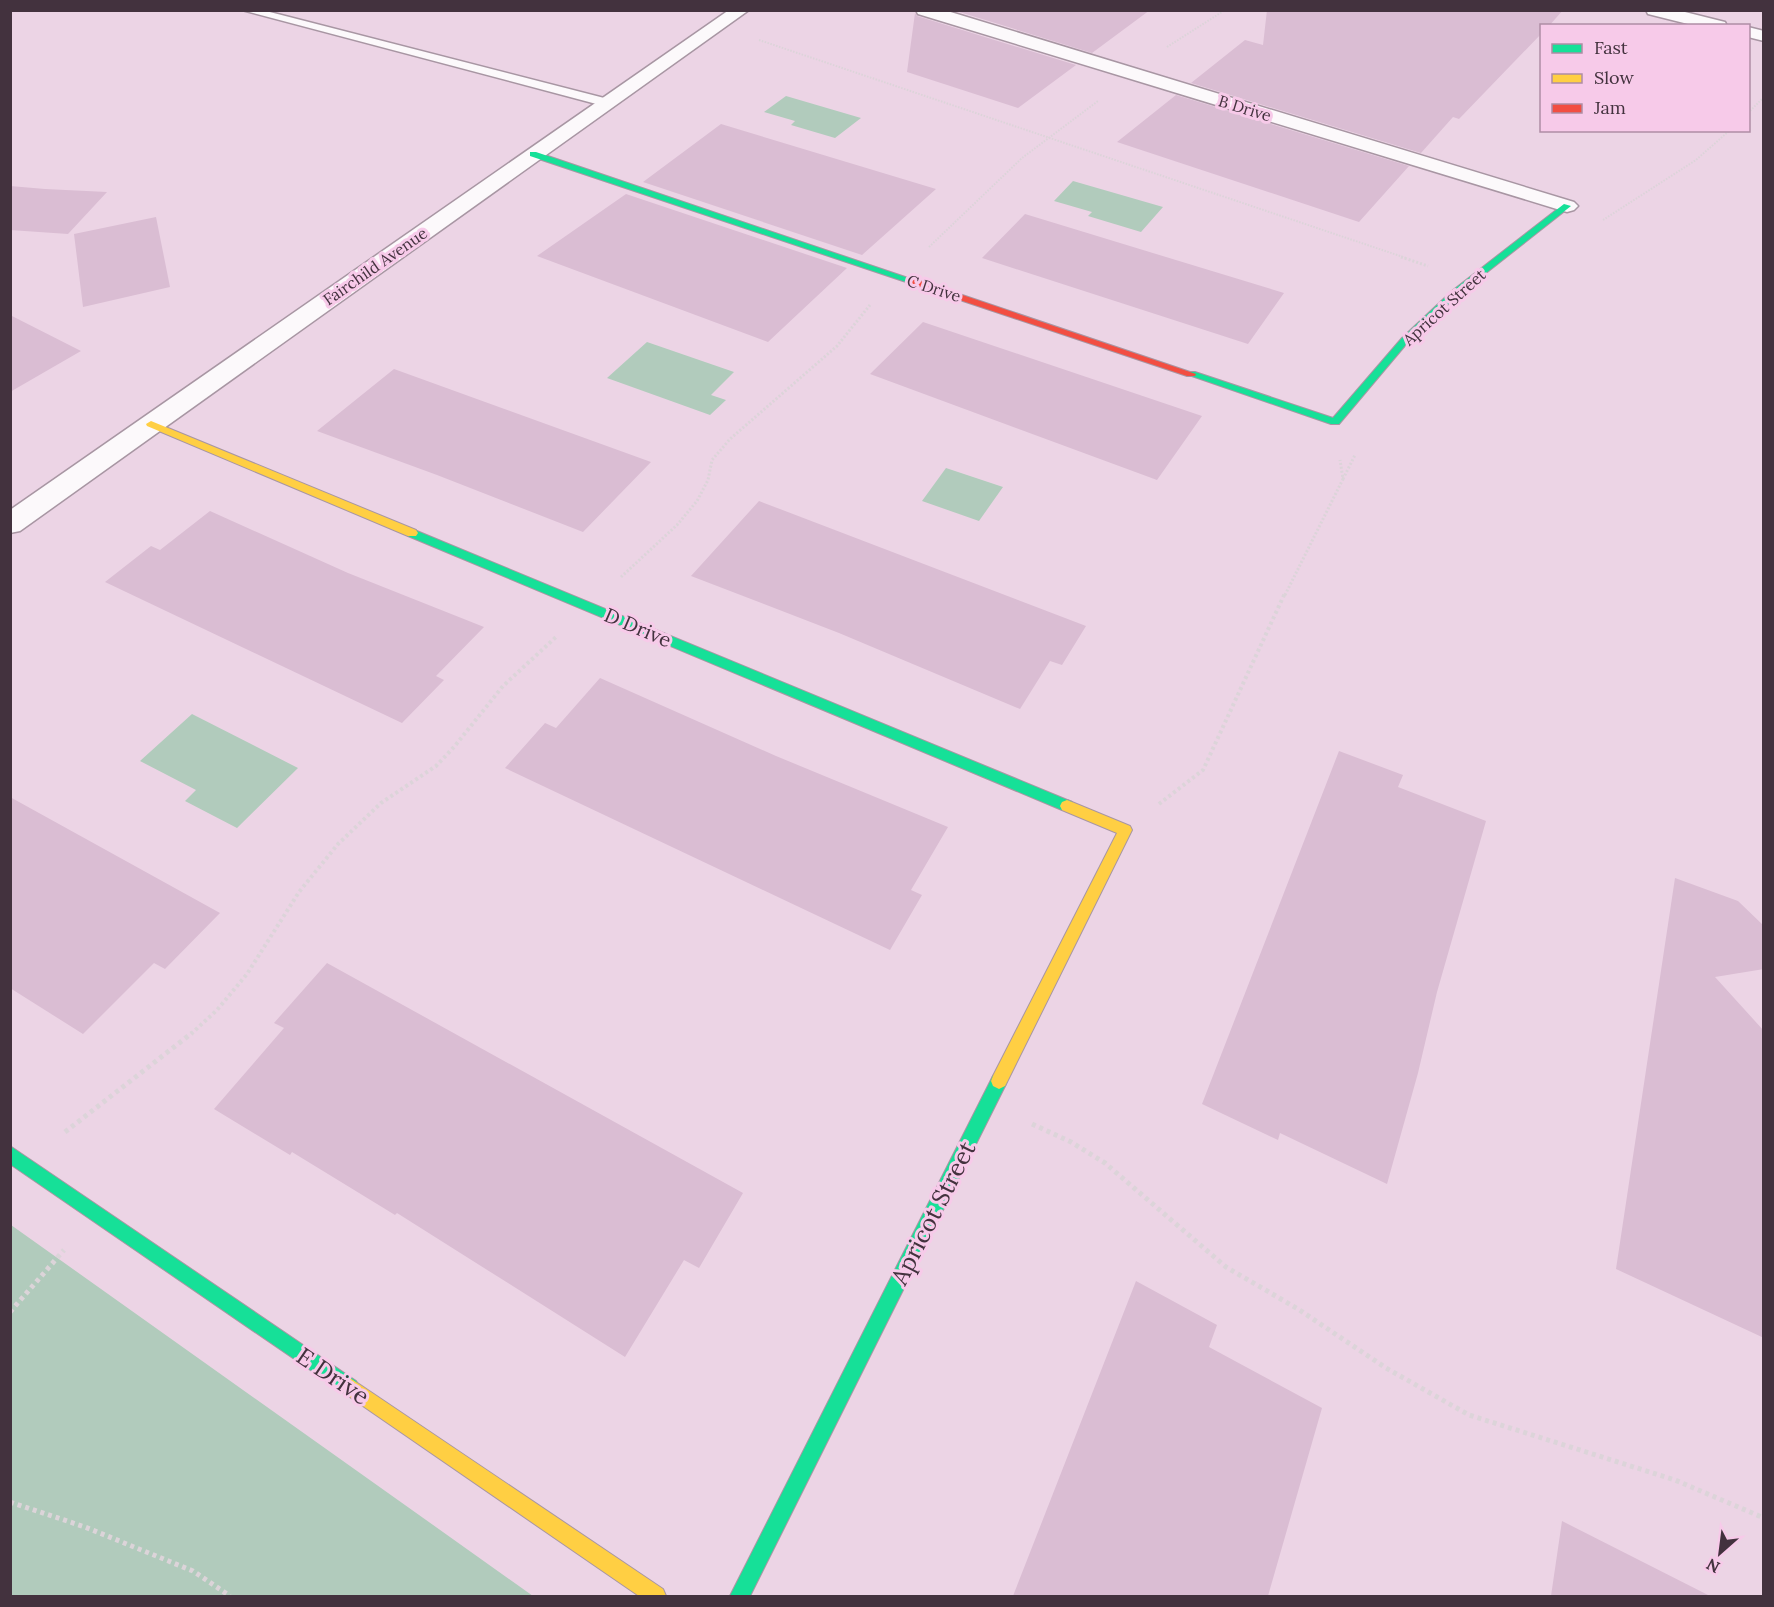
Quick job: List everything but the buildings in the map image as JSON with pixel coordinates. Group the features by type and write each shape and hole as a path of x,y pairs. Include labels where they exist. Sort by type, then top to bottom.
{"street":[{"name":"Fairchild Avenue","path":"10,524 533,154 741,10"},
{"name":"B Drive","path":"924,10 1567,206"},
{"path":"1654,10 1711,24"},
{"name":"C Drive","path":"533,154 1335,423"},
{"name":"Apricot Street","path":"1335,423 1405,340 1455,293 1567,206"},
{"name":"D Drive","path":"152,424 1125,830"},
{"name":"Apricot Street","path":"740,1596 1125,830"},
{"name":"E Drive","path":"10,1154 656,1596"}],"lane":[{"path":"247,10 608,102"}],"path":[{"path":"1127,72 1224,10"},
{"path":"758,39 1434,268"},
{"path":"1750,112 1764,97"},
{"path":"1125,830 1203,770 1299,564 1343,478 1335,423"},
{"path":"988,1103 1071,1142 1104,1163 1226,1267 1298,1309 1386,1368 1469,1415 1675,1480 1764,1518"},
{"path":"10,1312 95,1213"},
{"path":"10,1502 85,1527 193,1571 230,1596"}],"green space":[{"path":"786,96 861,118 835,138 791,125 795,121 764,112"},
{"path":"1073,181 1163,207 1141,232 1088,216 1092,212 1054,201"},
{"path":"647,342 734,372 711,395 726,400 710,415 607,378"},
{"path":"946,468 1003,487 979,521 922,501"},
{"path":"192,714 298,768 237,828 185,801 196,790 140,761"},
{"path":"11,1225 533,1596 11,1596"}],"traffic: fast":[{"path":"533,154 912,281"},
{"path":"1191,374 1335,422 1405,340 1455,293 1567,206"},
{"path":"412,533 1067,806"},
{"path":"740,1596 999,1081"},
{"path":"10,1154 350,1387"}],"traffic: slow":[{"path":"151,424 412,533"},
{"path":"999,1081 1125,830 1067,806"},
{"path":"350,1387 656,1596"}],"traffic: jam":[{"path":"912,281 1191,374"}]}
